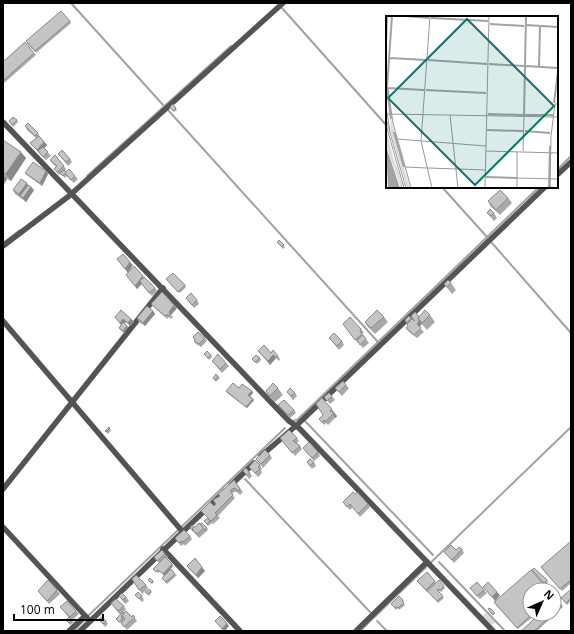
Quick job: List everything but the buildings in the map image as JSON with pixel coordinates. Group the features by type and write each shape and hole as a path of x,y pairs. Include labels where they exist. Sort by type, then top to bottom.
{"street":[{"path":"3,246 70,193 283,3"},
{"path":"3,122 162,290 493,631"},
{"path":"558,174 571,162"},
{"path":"69,631 87,618 163,549 181,529 295,426 544,188"},
{"path":"3,489 162,290"},
{"path":"3,321 181,529"},
{"path":"3,527 87,618"},
{"path":"163,549 240,631"},
{"path":"356,631 428,564"},
{"path":"80,631 87,618"}],"shaded area":[{"path":"486,613 496,623 490,625 482,616"}],"waterway":[{"path":"71,3 164,106"},
{"path":"282,8 386,125"},
{"path":"87,176 231,46"},
{"path":"168,110 378,342"},
{"path":"558,169 571,156"},
{"path":"443,188 487,237"},
{"path":"293,421 297,420 538,188"},
{"path":"3,243 20,230"},
{"path":"492,243 571,333"},
{"path":"305,421 433,555"},
{"path":"360,631 571,427"},
{"path":"74,631 285,428"},
{"path":"245,479 370,612"},
{"path":"439,562 505,631"},
{"path":"377,621 387,631"}]}
